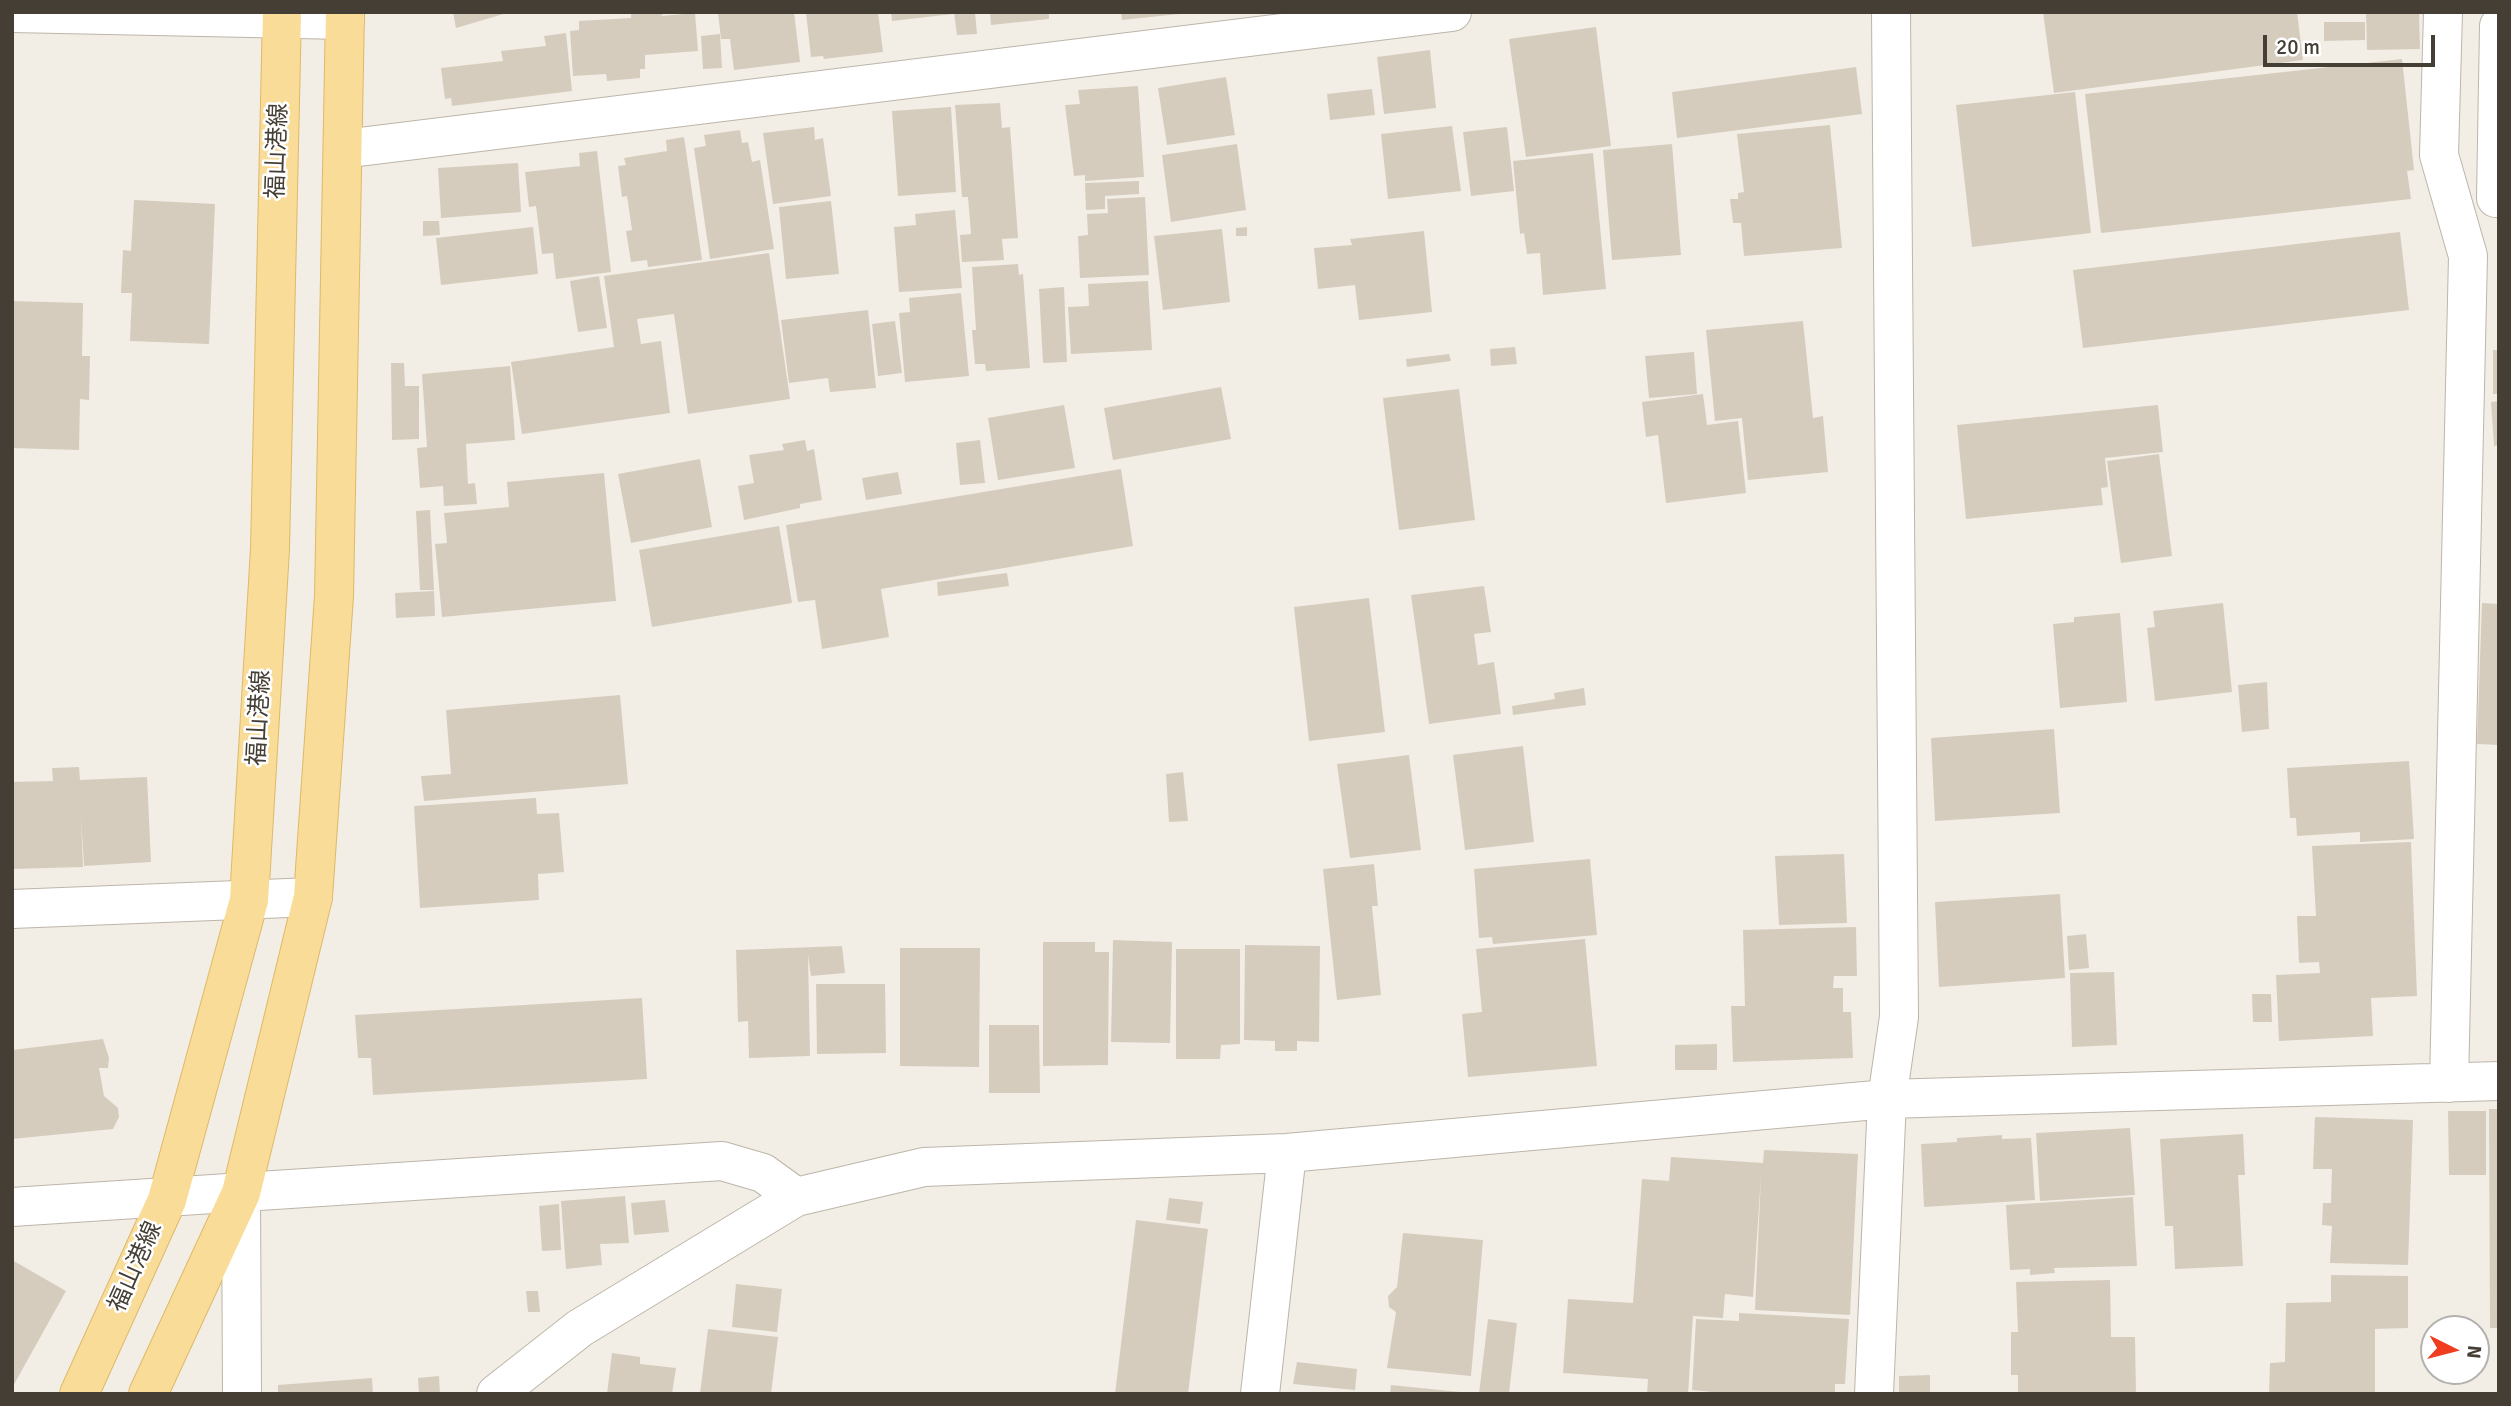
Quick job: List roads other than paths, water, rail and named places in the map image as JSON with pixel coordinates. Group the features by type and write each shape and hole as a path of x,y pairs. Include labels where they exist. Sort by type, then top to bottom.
{"main road":[{"name":"福山港線","path":"79,1394 167,1200 249,900 270,549 282,15"},
{"path":"148,1394 242,1193 313,897 334,596 345,16"}],"street":[{"path":"343,149 1452,12"},
{"path":"1874,1394 1887,1100 1899,1017 1891,12"},
{"path":"2443,12 2439,155 2468,256 2449,1083"},
{"path":"12,13 345,16"},
{"path":"2451,202 2497,198 2499,26"},
{"path":"12,909 313,897"},
{"path":"496,1394 580,1328 796,1197 924,1167 1287,1153 1887,1100 2499,1081"},
{"path":"1260,1394 1287,1153"},
{"path":"12,1208 167,1200 722,1161 763,1174 796,1197"},
{"path":"242,1193 242,1394"}]}
